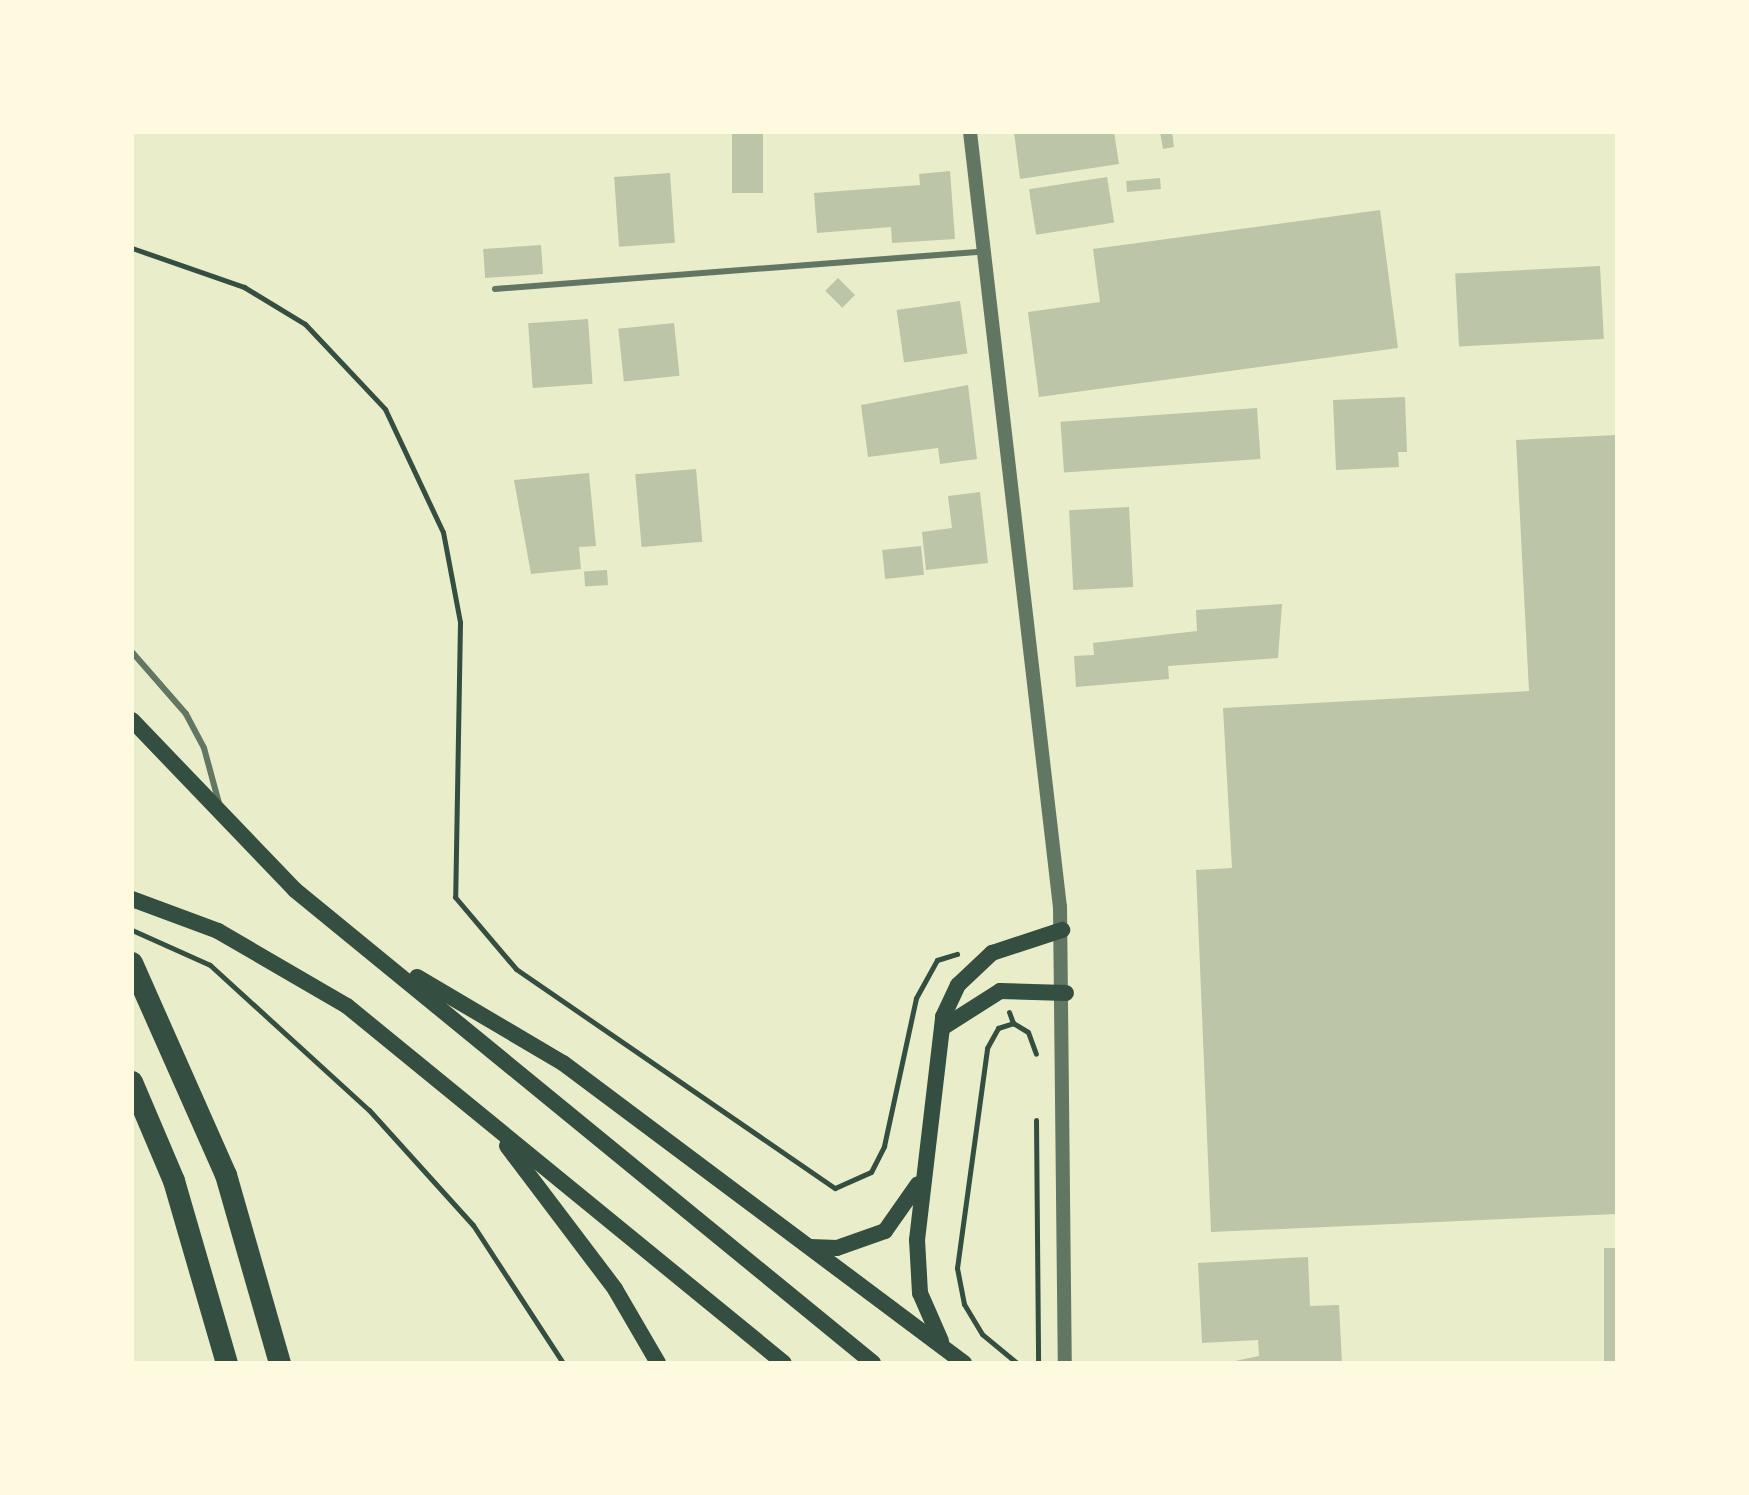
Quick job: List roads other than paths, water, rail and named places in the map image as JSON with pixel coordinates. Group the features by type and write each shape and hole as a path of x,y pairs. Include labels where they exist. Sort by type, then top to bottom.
{"highway":[{"path":"132,963 181,1065 226,1175 280,1363"},
{"path":"133,1084 174,1181 227,1363"}],"main road":[{"path":"132,720 220,818 295,890 377,953 873,1363"},
{"path":"132,899 279,962 347,1006 780,1361"},
{"path":"943,1346 920,1293 921,1179 942,1028 958,985 978,964 1019,938 1062,930"},
{"path":"377,953 563,1063 964,1363"},
{"path":"942,1028 1000,991 1066,993"},
{"path":"489,1123 607,1277 658,1363"},
{"path":"809,1247 837,1248 885,1231 921,1179"}],"street":[{"path":"970,132 1062,930 1066,993 1065,1363"}],"lane":[{"path":"495,289 984,251"},
{"path":"132,652 204,748 220,818"}]}
